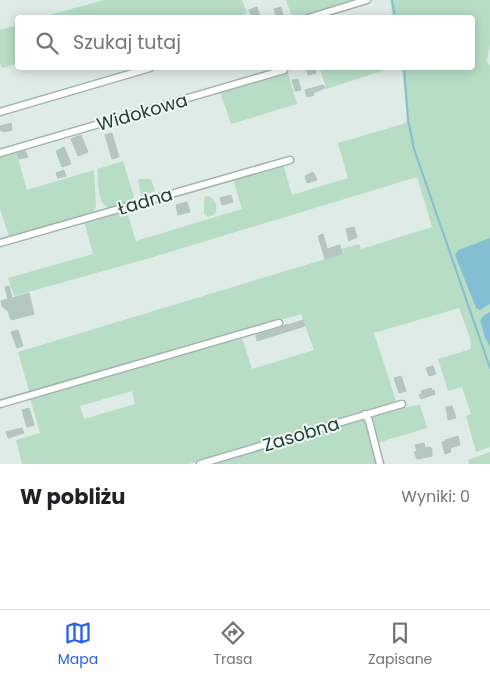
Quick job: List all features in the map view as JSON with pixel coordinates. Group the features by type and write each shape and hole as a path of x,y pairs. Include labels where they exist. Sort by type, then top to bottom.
{"street":[{"path":"318,15 367,0"},
{"path":"0,112 143,70"},
{"name":"Widokowa","path":"0,153 284,70"},
{"name":"Ładna","path":"0,244 290,160"},
{"path":"0,404 279,323"},
{"name":"Zasobna","path":"200,464 402,404"},
{"path":"365,414 369,421 380,464"}],"green space":[{"path":"104,0 242,0 247,13 241,15 49,15"},
{"path":"286,0 359,0 311,15 291,15"},
{"path":"390,0 490,0 490,44 487,61 490,66 490,238 458,250 477,308 482,309 490,304 490,312 480,320 485,338 490,347 490,447 476,452 466,416 471,414 462,387 448,391 438,359 471,349 470,338 459,308 374,333 396,401 391,404 189,464 22,464 16,440 40,433 30,398 241,335 252,369 314,350 301,314 30,394 18,352 342,254 341,249 359,244 361,249 432,227 417,177 150,258 14,296 8,278 93,254 84,221 126,209 136,241 242,209 233,179 283,164 292,195 348,178 338,143 406,123 402,70 475,70 475,15 393,15","holes":["132,391 135,404 84,419 80,406"]},
{"path":"15,26 15,65 2,68 0,63 0,30"},
{"path":"321,70 385,70 326,89"},
{"path":"288,73 297,104 231,124 220,92"},
{"path":"16,151 27,190 94,170 96,207 92,215 9,236 0,209 0,156"},
{"path":"123,161 134,197 129,205 114,208 107,207 101,199 97,169"},
{"path":"138,179 151,179 155,191 141,196"},
{"path":"209,196 215,202 216,209 215,214 208,217 204,214 204,200 205,197"},
{"path":"420,405 427,428 377,443 373,416 376,412"},
{"path":"364,419 377,464 215,464"},
{"path":"490,452 490,464 469,464 468,460"}],"water":[{"path":"490,238 490,304 480,310 476,308 455,255 458,250"},
{"path":"490,312 490,347 485,338 480,320"}],"building":[{"path":"257,7 259,15 251,15 249,10"},
{"path":"281,7 283,15 276,15 274,9"},
{"path":"307,70 315,70 316,73 308,75"},
{"path":"298,79 301,90 295,91 292,80"},
{"path":"323,85 325,88 307,97 305,90"},
{"path":"11,123 12,130 0,131 0,126"},
{"path":"112,133 119,157 112,159 105,135"},
{"path":"81,135 88,152 78,156 71,139"},
{"path":"64,147 71,164 62,167 56,151"},
{"path":"25,151 28,157 19,159 17,153"},
{"path":"64,170 66,176 58,178 56,173"},
{"path":"313,172 317,180 307,183 305,176"},
{"path":"231,195 233,202 222,205 220,198"},
{"path":"187,202 190,212 178,215 176,205"},
{"path":"354,227 357,237 349,241 346,229"},
{"path":"323,234 327,249 340,245 342,254 325,259 318,236"},
{"path":"9,286 12,298 29,293 34,314 11,320 8,311 2,306 1,301 8,299 5,287"},
{"path":"303,320 305,326 257,341 256,335"},
{"path":"18,330 23,346 17,348 11,332"},
{"path":"433,366 436,374 429,376 426,368"},
{"path":"401,376 406,391 399,393 394,378"},
{"path":"431,388 435,394 421,399 419,395 422,394 421,391"},
{"path":"452,406 456,418 448,420 446,407"},
{"path":"29,408 34,425 27,427 22,410"},
{"path":"22,428 24,433 8,438 6,432"},
{"path":"458,436 460,445 450,448 451,452 445,454 442,442"},
{"path":"424,443 425,448 430,447 432,449 432,456 417,459 414,452 417,451 415,445"}],"waterway":[{"path":"392,0 394,15"},
{"path":"404,70 408,119 414,149 490,368"}]}
